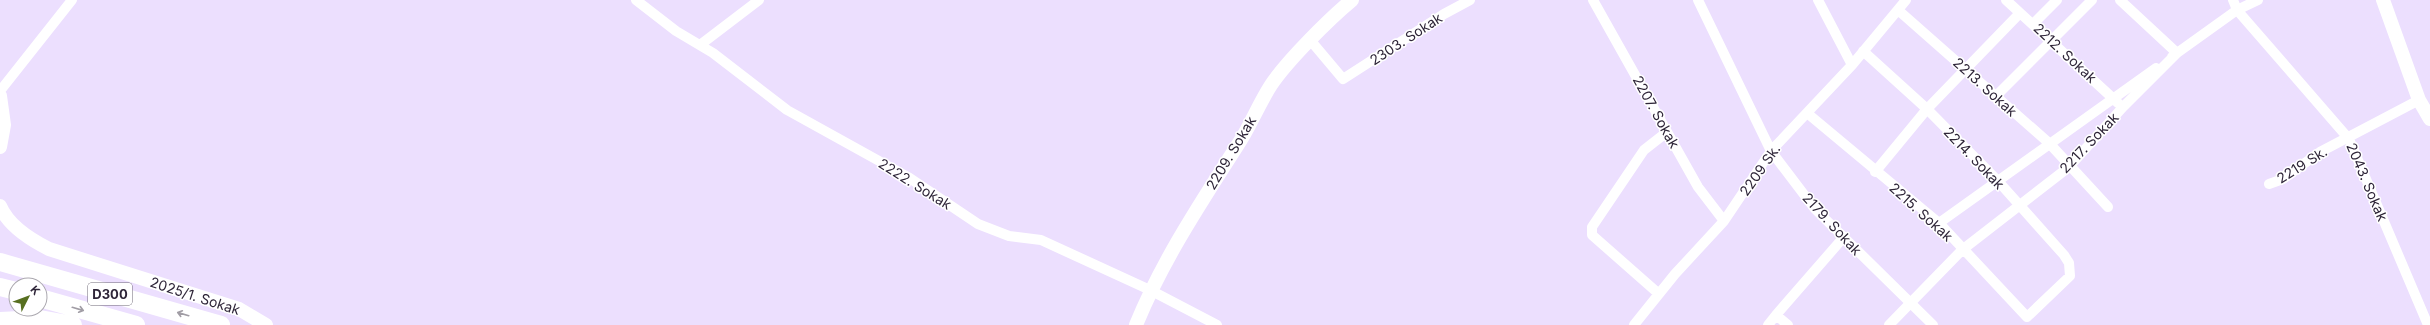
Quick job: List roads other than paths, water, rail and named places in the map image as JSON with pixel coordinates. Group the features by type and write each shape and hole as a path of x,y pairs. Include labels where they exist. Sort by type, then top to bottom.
{"highway":[{"path":"0,256 76,284"},
{"name":"D300","path":"0,262 221,325"},
{"name":"D300","path":"48,300 136,325"},
{"path":"0,321 40,319 73,325"}],"street":[{"path":"0,91 72,0"},
{"name":"2222. Sokak","path":"636,0 676,31 714,53 787,110 908,177 978,224 1009,236 1041,240 1150,290 1217,325"},
{"path":"700,45 759,0"},
{"name":"2209. Sokak","path":"1136,325 1150,290 1199,205 1240,142 1271,85 1311,41 1352,0"},
{"name":"2303. Sokak","path":"1311,41 1343,79 1444,14 1470,0"},
{"name":"2179. Sokak","path":"1698,0 1771,151 1814,209 1933,325"},
{"path":"1818,0 1852,65"},
{"name":"2209 Sk.","path":"1634,325 1659,294 1724,221 1771,151 1852,65 1906,0"},
{"name":"2212. Sokak","path":"2006,0 2123,107"},
{"path":"2033,24 2056,0"},
{"path":"1995,97 2092,0"},
{"path":"1938,224 2049,143 2114,99 2177,53 2120,0"},
{"name":"2217. Sokak","path":"1889,325 1962,250 2018,205 2069,167 2123,107 2177,53 2235,5 2258,0"},
{"path":"2383,0 2420,100 2430,119"},
{"name":"2207. Sokak","path":"1597,1 1698,187 1724,221"},
{"name":"2043. Sokak","path":"2235,5 2349,139 2428,325"},
{"name":"2213. Sokak","path":"1898,10 2049,143 2069,167 2108,207"},
{"path":"1875,172 1927,109 1967,70 2020,13"},
{"name":"2214. Sokak","path":"1863,50 1927,109 1998,181 2069,262 2070,276 2027,317"},
{"path":"0,96 4,125 0,147"},
{"name":"2219 Sk.","path":"2269,184 2283,179 2320,152 2349,139 2420,100"},
{"name":"2215. Sokak","path":"1808,113 1875,172 1938,224 2027,317"},
{"path":"1659,294 1592,235 1592,227 1644,150 1667,132"},
{"name":"2025/1. Sokak","path":"0,206 4,216 36,242 49,249 239,309 266,325"},
{"path":"1768,325 1843,238"},
{"path":"1776,315 1788,325"}]}
